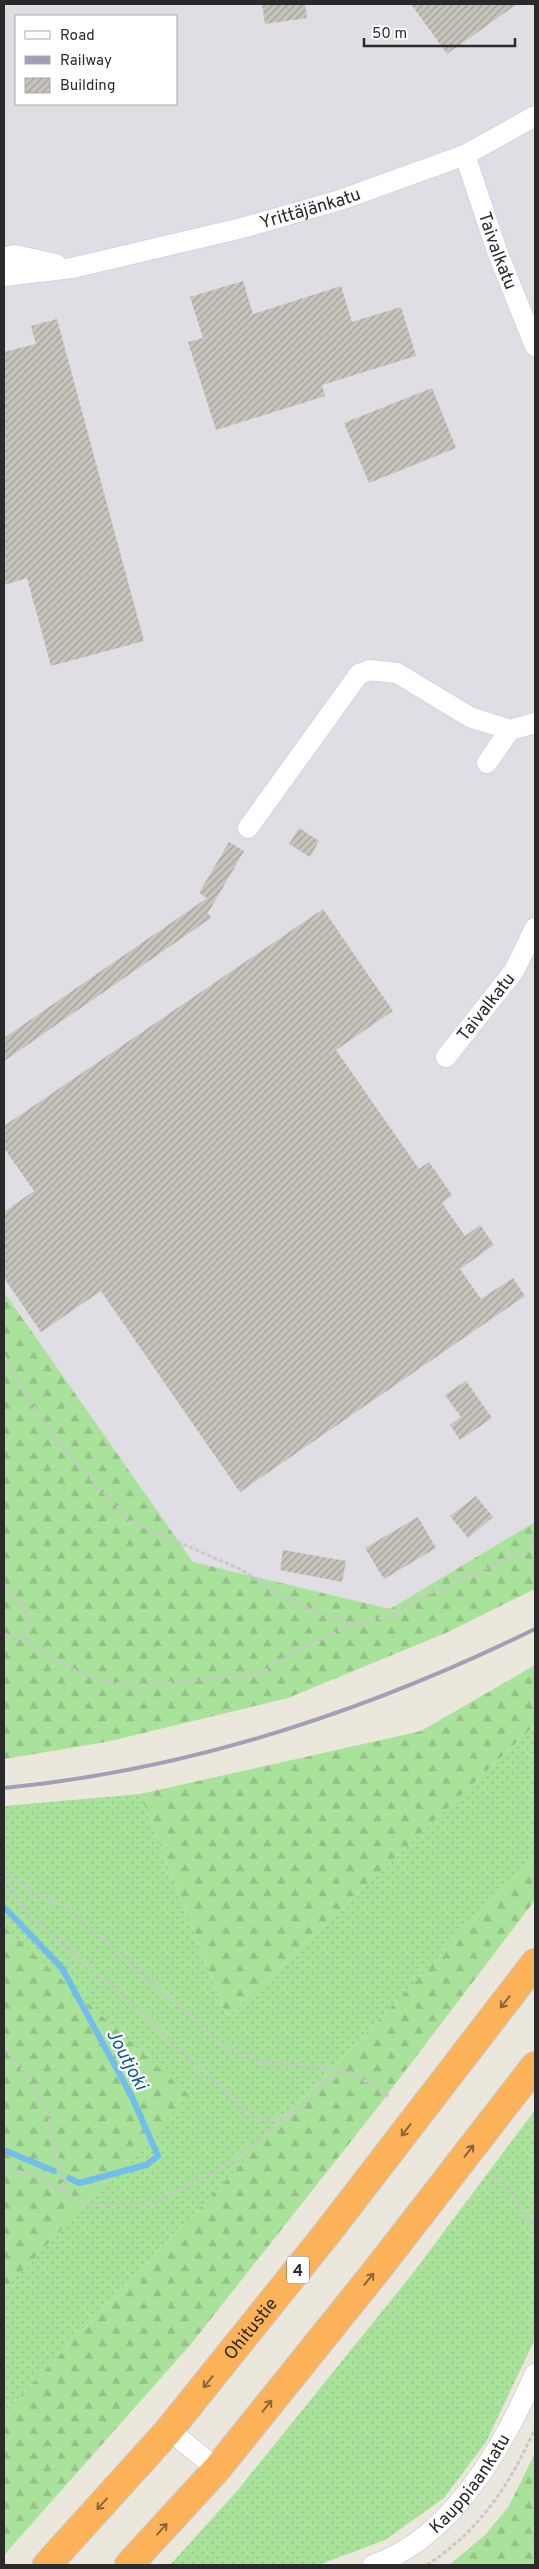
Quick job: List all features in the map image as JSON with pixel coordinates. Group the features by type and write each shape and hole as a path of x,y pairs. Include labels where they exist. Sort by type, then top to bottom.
{"highway":[{"name":"Ohitustie","path":"46,2565 170,2430 334,2225 535,1963"},
{"path":"129,2565 217,2469 377,2270 535,2066"}],"street":[{"name":"Yrittäjänkatu","path":"4,276 72,268 242,228 340,200 466,155 535,116"},
{"name":"Taivalkatu","path":"466,155 497,251 535,346"},
{"name":"Yrittäjänkatu","path":"4,258 14,255 72,268"},
{"path":"248,828 359,674 370,670 397,672 470,717 510,730 535,723"},
{"path":"487,763 510,730"},
{"name":"Taivalkatu","path":"446,1056 514,971 535,928"},
{"name":"Kauppiaankatu","path":"372,2565 385,2561 421,2540 464,2498 496,2449 535,2374"},
{"path":"170,2430 217,2469"}],"path":[{"path":"4,1356 41,1418 70,1457 117,1508 131,1520 242,1570 270,1589 310,1610 354,1625"},
{"path":"4,1634 20,1638 78,1672 119,1684 149,1685 262,1673 300,1647 354,1625 391,1616 427,1596 535,1546"},
{"path":"4,1587 23,1606 28,1629 20,1638"},
{"path":"4,1868 31,1891 72,1911 218,2041 247,2057 266,2063 300,2064 343,2072 368,2082 390,2097"},
{"path":"4,1876 25,1911 141,2012 252,2116 270,2120 291,2114"},
{"path":"4,2048 29,2078 48,2115 66,2191"},
{"path":"4,2168 25,2173 66,2191 79,2203 100,2205 150,2204 233,2161 258,2144 307,2101 322,2082 343,2072"},
{"path":"494,2176 509,2190 535,2229"},
{"path":"427,2565 480,2521 519,2466 535,2428"}],"shaded area":[{"path":"4,4 535,4 535,1531 390,1609 193,1562 4,1292"}],"green space":[{"path":"4,1292 193,1562 390,1609 535,1522 535,1589 448,1632 288,1698 106,1742 4,1759"},
{"path":"535,1665 535,1725 227,2017 140,1794 421,1731"},
{"path":"535,1725 535,1856 4,2413 4,2290 188,2095 4,1927 4,1806 140,1794 227,2017"},
{"path":"535,1856 535,1900 374,2112 191,2344 4,2555 4,2413"},
{"path":"4,1927 189,2095 4,2290"},
{"path":"535,2110 535,2339 486,2442 444,2498 385,2540 318,2565 170,2565 237,2491 413,2273"},
{"path":"535,2453 535,2565 449,2565 485,2535 509,2506"}],"building":[{"path":"262,4 305,4 307,18 265,24"},
{"path":"411,4 517,4 447,54"},
{"path":"243,281 253,314 341,286 352,322 401,307 416,356 322,385 325,396 216,430 188,342 203,338 190,297"},
{"path":"57,319 144,641 51,666 27,578 4,585 4,352 36,344 31,326"},
{"path":"432,388 456,448 369,483 344,423"},
{"path":"299,828 319,841 310,857 289,844"},
{"path":"229,842 244,851 208,913 211,918 4,1061 4,1038 207,898 199,893"},
{"path":"323,909 393,1011 336,1050 419,1169 429,1162 452,1195 442,1203 465,1236 480,1225 494,1245 460,1269 481,1299 513,1278 525,1296 240,1492 101,1291 41,1332 4,1278 4,1212 34,1191 4,1148 4,1126"},
{"path":"466,1381 492,1418 460,1440 450,1425 461,1417 445,1395"},
{"path":"476,1496 493,1517 468,1538 450,1516"},
{"path":"418,1517 436,1548 384,1579 365,1548"},
{"path":"283,1550 346,1561 342,1582 280,1570"}],"waterway":[{"name":"Joutjoki","path":"4,1907 62,1968 132,2097 158,2156 146,2165 79,2183 69,2178"},
{"path":"4,2150 54,2171"}],"railway":[{"path":"4,1788 142,1767 210,1751 277,1732 343,1711 408,1686 472,1659 535,1629"}]}
